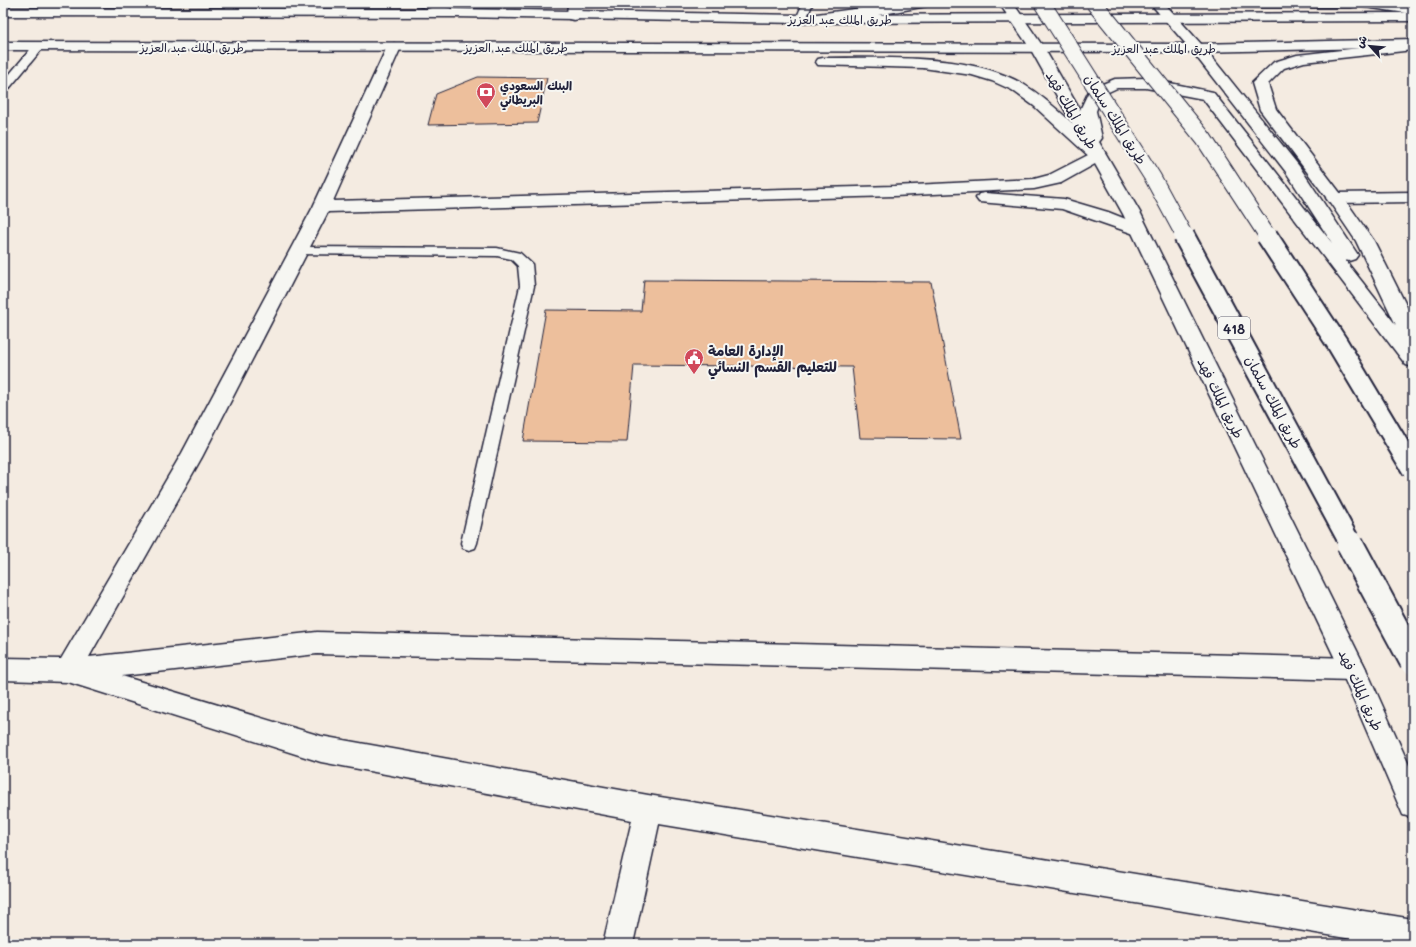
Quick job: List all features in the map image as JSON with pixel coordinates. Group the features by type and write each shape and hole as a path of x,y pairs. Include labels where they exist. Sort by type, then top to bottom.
{"main road":[{"path":"807,19 878,11 921,3"},
{"name":"طريق الملك سلمان","path":"1042,3 1153,178 1413,661"},
{"path":"1094,3 1204,139 1336,343 1413,470"},
{"path":"1157,3 1197,48 1293,170 1413,353"},
{"path":"1239,3 1351,3"},
{"path":"1365,3 1413,10"},
{"name":"طريق الملك عبد العزيز","path":"3,12 456,13 574,10 807,19 1012,11 1169,16 1413,17"},
{"name":"طريق الملك فهد","path":"1012,11 1037,48 1132,214 1353,669 1413,805"},
{"name":"طريق الملك عبد العزيز","path":"3,46 1197,48 1413,45"},
{"path":"1413,45 1302,58 1280,65 1260,83 1268,110 1335,198 1365,241 1413,339"},
{"path":"68,671 191,457 322,207 394,47"},
{"path":"626,47 808,61 940,65 990,75 1017,87 1048,109 1098,156"},
{"path":"1098,156 1088,111 1095,92 1115,84 1146,83 1208,95 1413,360"},
{"path":"322,207 894,191 1034,184 1055,179 1098,156"},
{"path":"894,191 1064,204 1102,216 1140,231"},
{"path":"1335,198 1413,197"},
{"path":"3,669 68,671 316,643 1353,669"},
{"path":"68,671 321,749 648,809 1413,934"},
{"path":"618,944 648,809"}],"lane":[{"path":"421,3 456,13"},
{"path":"807,19 808,3"},
{"path":"3,89 38,47"},
{"path":"298,251 497,252 516,256 526,264 527,286 469,543"}],"building":[{"name":"البنك السعودي البريطاني","path":"478,77 547,78 537,123 428,125 436,94"},
{"path":"644,280 931,282 961,439 860,438 852,367 634,365 627,442 523,441 546,310 641,311"}],"place":[{"name":"البنك السعودي البريطاني","path":"486,109"},
{"name":"الإدارة العامة للتعليم القسم النسائي","path":"694,375"}]}
